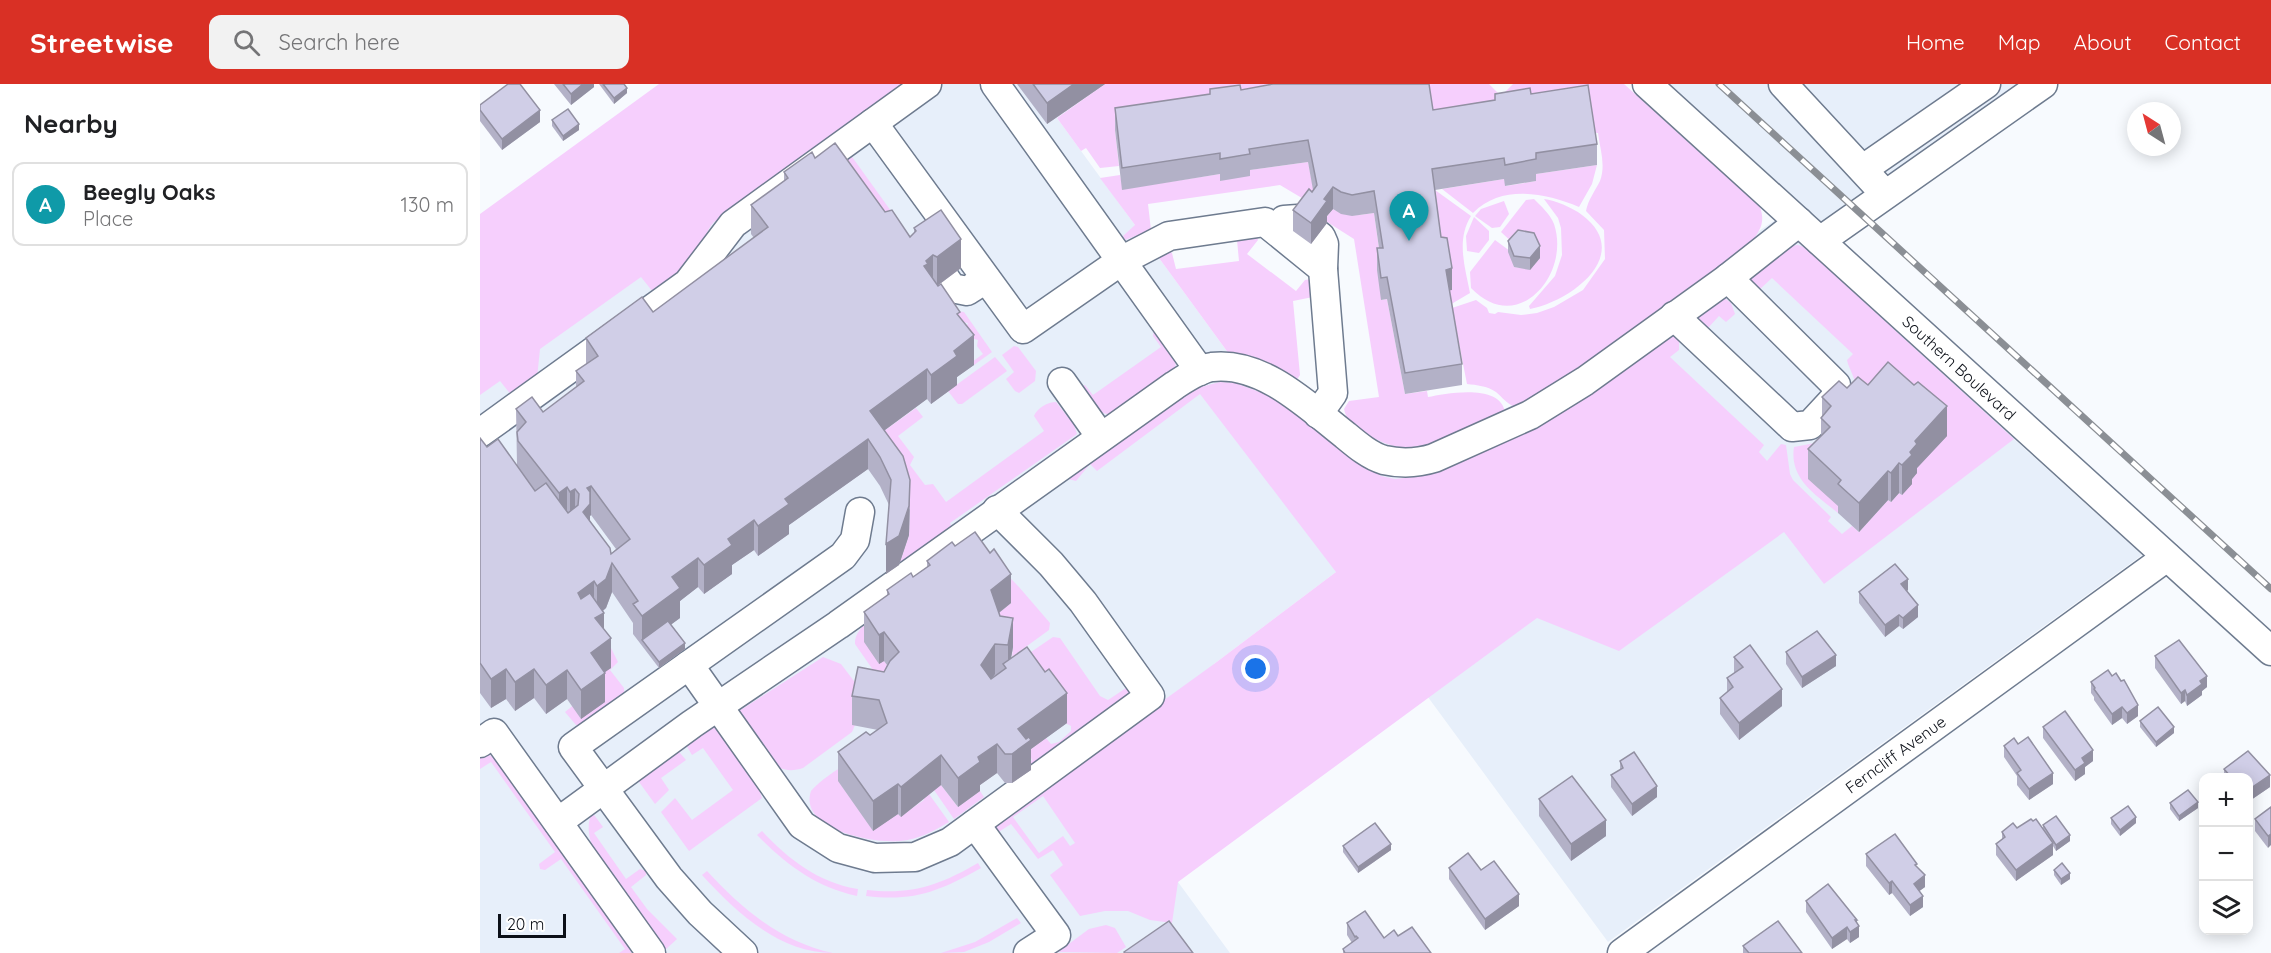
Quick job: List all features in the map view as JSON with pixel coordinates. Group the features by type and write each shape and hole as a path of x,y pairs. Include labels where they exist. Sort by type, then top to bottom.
{"street":[{"path":"480,433 688,283 733,224 927,84"},
{"path":"995,84 1200,371"},
{"name":"Southern Boulevard","path":"1647,84 2271,651"},
{"path":"1783,84 1885,194"},
{"path":"1863,169 1986,84"},
{"path":"558,822 718,706 838,625 997,510 1175,385 1200,371 1222,367 1261,375 1318,414 1364,450 1383,460 1418,462 1434,458 1530,415 1585,381 1728,278 1809,231 1885,194 2043,84"},
{"path":"873,123 1023,329 1121,261 1169,236 1265,222 1323,269 1333,393 1318,414"},
{"path":"1674,316 1792,428 1810,425 1836,397 1836,385 1728,278"},
{"path":"1062,382 1101,437"},
{"path":"689,665 802,825 838,848 875,858 915,857 950,842 1149,696 1083,603 1058,573 997,510"},
{"path":"743,953 700,913 669,878 573,747 843,556 855,540 860,512"},
{"name":"Ferncliff Avenue","path":"1622,953 2167,557"},
{"path":"480,743 494,733 651,953"},
{"path":"975,824 1056,935 1028,953"}],"shaded area":[{"path":"659,84 905,84 714,222 691,259 653,292 641,277 540,349 537,378 512,396 500,381 480,395 480,214"},
{"path":"897,84 1105,84 1057,118 1229,354 1367,432 1456,433 1553,385 1787,212 1647,84 2017,84 1810,232 2027,428 2014,439 2142,555 1608,942 1336,572 1214,664 1178,882 1230,953 480,953 480,385"},
{"path":"1105,84 1311,84 1115,130 1119,166 1100,168 1086,148 1081,151 1057,118"},
{"path":"1425,84 1489,84 1501,96 1513,84 1624,84 1760,207 1761,227 1751,244 1555,386 1515,407 1493,390 1467,384 1452,308 1476,300 1487,308 1489,313 1521,315 1537,313 1554,307 1583,290 1605,259 1604,230 1586,211 1602,175 1603,163 1598,133 1433,131"},
{"path":"850,154 901,225 825,171"},
{"path":"1308,162 1317,207 1280,185 1148,204 1151,230 1125,240 1123,236 1135,225 1100,178 1120,175 1123,189 1220,174 1220,181 1249,170"},
{"path":"1597,165 1592,184 1579,207 1552,198 1524,194 1497,198 1484,204 1473,213 1442,189 1504,179 1506,186 1536,181 1536,174"},
{"path":"1435,190 1471,216 1466,225 1463,244 1464,264 1470,293 1448,306 1432,191"},
{"path":"1534,199 1554,224 1557,243 1555,262 1548,279 1536,293 1522,302 1506,306 1489,301 1471,288 1470,272 1495,240 1510,251 1514,267 1530,269 1540,258 1515,245 1501,232 1526,200"},
{"path":"1544,199 1564,205 1582,215 1596,230 1602,245 1599,260 1591,274 1579,286 1546,304 1530,309 1529,306 1555,276 1562,255 1561,228 1558,218"},
{"path":"1504,201 1509,214 1500,227 1492,228 1475,216 1481,209"},
{"path":"1333,209 1348,215 1374,213 1382,269 1381,300 1387,299 1405,394 1427,391 1428,397 1460,392 1484,394 1494,397 1502,404 1505,413 1466,431 1420,446 1394,446 1360,431 1353,425 1344,409 1349,401 1379,397 1354,239 1324,220"},
{"path":"1474,217 1489,231 1489,240 1479,253 1467,251 1466,236"},
{"path":"1257,237 1258,240 1247,254 1296,291 1305,280 1311,279 1313,297 1293,301 1300,375 1294,384 1229,354 1159,258 1144,264 1169,251 1172,253 1176,269 1239,261 1237,240"},
{"path":"1790,246 1804,247 2014,439 1824,584 1784,532 1619,651 1537,618 1178,882 1172,923 1150,920 1128,911 1105,911 1080,916 1050,875 1063,865 1053,850 1038,859 1011,824 997,833 995,822 1214,664 1336,572 1200,394 1097,471 1090,464 1076,481 1068,479 1197,388 1220,382 1235,383 1268,395 1340,449 1381,476 1395,479 1414,477 1454,462 1672,335 1679,339 1679,350 1670,357 1764,445 1759,452 1767,461 1781,444 1786,445 1793,480 1831,517 1828,521 1842,534 1852,526 1859,532 1888,500 1891,502 1899,493 1902,495 1848,364 1847,360 1853,354 1772,278 1758,291 1745,283","holes":["1043,796 1075,843 1070,846 1063,836 1039,853 1013,817"]},
{"path":"1723,297 1731,303 1735,314 1726,322 1719,316 1707,329 1698,328 1695,314"},
{"path":"956,311 964,312 992,352 974,365 972,362 983,354 977,346 978,340 971,338 965,330 968,323 954,321"},
{"path":"1154,330 1176,359 1175,371 1113,414 1097,410 1080,387 1085,385 1093,395 1161,347 1153,336"},
{"path":"1014,346 1018,347 1036,371 1035,381 1019,393 1006,379 1014,372 1002,355"},
{"path":"995,357 1007,371 962,404 958,404 948,391"},
{"path":"1056,402 1074,425 1077,434 950,523 952,528 899,565 909,535 910,509 870,441 916,408 923,417 898,436 914,457 910,465 925,485 933,484 946,502 1044,431 1034,416 1043,406"},
{"path":"1825,429 1841,509 1838,513 1806,485 1796,468 1794,458 1794,447 1815,443"},
{"path":"986,553 1050,623 1049,630 1012,657 1013,648 991,619 1011,603"},
{"path":"898,600 884,661 899,681 878,677 855,644 856,637 864,625"},
{"path":"1053,637 1060,638 1100,696 1108,700 1126,688 1131,693 1031,770 1029,764 1032,760 1028,751 1046,738 1051,744 1059,742 1071,731 1071,726 989,685 995,674 1032,657 1031,652"},
{"path":"608,642 618,662 610,670 624,688 624,692 576,725 565,712 586,689"},
{"path":"823,657 841,664 857,685 855,725 852,732 803,768 790,770 778,767 741,718 739,711"},
{"path":"714,726 759,789 762,798 689,851 661,812 675,798 692,820 733,790 703,748 692,755 683,740"},
{"path":"877,729 887,752 870,765 866,761 839,782 873,830 898,814 901,816 929,794 949,822 908,840 889,841 841,832 816,816 810,804 811,791 864,749 872,740"},
{"path":"674,746 686,760 661,778 669,790 655,804 634,775"},
{"path":"489,755 493,757 630,945 631,953 619,953 625,949 561,859 545,870 540,869 539,864 555,852 491,762 480,769 480,757"},
{"path":"941,785 958,807 980,791 984,797 954,819 934,790"},
{"path":"592,812 603,827 594,833 626,879 640,869 646,871 646,875 631,887 647,909 677,939 665,950 597,857 589,835"},
{"path":"762,831 782,851 805,868 830,881 858,889 857,896 814,880 790,865 757,835"},
{"path":"978,863 981,868 926,893 898,897 866,896 867,890 898,891 925,887"},
{"path":"707,871 734,898 764,922 796,941 833,953 795,946 760,928 729,903 702,875"},
{"path":"1017,918 1021,923 989,942 964,952 941,953 975,942"},
{"path":"1106,925 1115,928 1126,947 1117,953 1058,952 1089,929"}],"building":[{"path":"508,84 520,84 540,110 502,139 480,110 480,105"},
{"path":"563,84 583,84 571,94"},
{"path":"603,84 624,84 627,88 614,98"},
{"path":"1033,84 1074,84 1047,103"},
{"path":"1273,84 1429,84 1433,110 1495,100 1495,94 1530,88 1531,94 1588,85 1597,144 1536,153 1536,159 1505,165 1504,158 1432,169 1441,237 1447,238 1452,268 1446,270 1462,364 1405,373 1387,277 1381,278 1377,248 1383,248 1374,191 1352,195 1333,187 1324,199 1327,201 1311,223 1293,210 1309,189 1312,192 1317,185 1308,140 1249,149 1250,154 1220,159 1220,153 1122,168 1115,108 1210,94 1210,89 1240,85 1241,90"},
{"path":"568,109 579,124 563,136 552,120"},
{"path":"835,143 885,212 892,210 910,237 916,231 914,228 941,210 961,239 937,257 933,255 926,261 928,264 924,266 938,286 941,284 960,312 957,314 974,335 954,351 957,356 931,375 927,369 870,411 903,456 910,480 909,506 899,536 886,544 891,480 868,439 785,499 789,504 758,526 754,520 728,539 732,545 704,565 698,558 672,577 680,588 642,616 633,604 638,601 612,563 606,579 597,586 594,581 578,593 581,599 590,593 604,613 595,618 611,638 591,653 605,673 581,690 567,670 546,685 534,669 515,682 506,669 491,679 480,663 480,438 487,447 498,439 535,491 546,483 568,513 578,505 579,494 575,489 570,492 567,487 559,493 518,441 517,432 526,422 516,409 532,397 543,412 584,381 576,371 598,356 586,338 642,297 653,312 768,227 751,205 788,178 784,172 812,152 815,158","holes":["591,486 630,539 611,554 610,548 583,512 590,504 590,492 587,488"]},
{"path":"1518,230 1534,233 1540,246 1530,258 1514,256 1508,241"},
{"path":"1888,362 1914,385 1918,382 1947,406 1915,441 1917,444 1910,452 1912,455 1902,465 1899,463 1891,473 1888,471 1859,503 1838,484 1841,480 1808,449 1830,427 1821,418 1831,406 1822,397 1839,381 1847,388 1858,377 1868,385"},
{"path":"975,532 990,553 994,549 1011,574 991,590 1000,616 1013,618 1008,645 995,644 981,665 991,679 1006,668 1003,664 1027,647 1045,672 1049,669 1067,693 1018,729 1026,739 1029,737 1031,740 1012,754 1005,754 997,744 978,757 980,762 958,778 941,755 901,787 898,784 873,801 838,752 866,732 870,735 887,723 879,700 852,696 858,667 884,672 899,652 884,632 879,635 864,612 889,594 887,590 911,573 913,577 930,565 927,561 952,542 955,546"},
{"path":"1895,564 1908,579 1901,584 1918,605 1903,618 1899,615 1885,625 1859,592"},
{"path":"668,621 685,643 659,662 642,640"},
{"path":"1817,631 1836,655 1802,677 1786,652"},
{"path":"2179,640 2207,676 2200,681 2202,684 2187,695 2185,690 2181,693 2155,656"},
{"path":"1750,645 1782,689 1739,723 1720,698 1733,687 1727,678 1743,667 1734,657"},
{"path":"2108,670 2112,676 2116,673 2121,681 2124,680 2138,705 2127,713 2122,707 2112,714 2094,689 2091,682"},
{"path":"2158,707 2174,727 2156,742 2140,721"},
{"path":"2065,711 2093,750 2082,758 2085,763 2075,770 2043,727"},
{"path":"2028,737 2053,773 2029,789 2017,773 2021,770 2004,746 2014,738 2018,744"},
{"path":"2248,751 2270,775 2253,787 2253,773 2228,773 2224,769"},
{"path":"1634,752 1657,786 1632,804 1611,775 1623,768 1620,761"},
{"path":"1572,776 1606,820 1571,844 1539,799"},
{"path":"2188,790 2198,802 2179,816 2170,803"},
{"path":"2128,806 2136,817 2120,830 2111,818"},
{"path":"2271,807 2271,834 2268,836 2255,819"},
{"path":"2056,816 2070,835 2056,845 2043,825"},
{"path":"2031,819 2033,821 2036,819 2053,843 2016,870 1996,844 2005,837 2002,832 2013,823 2017,828"},
{"path":"1375,823 1391,844 1358,867 1343,846"},
{"path":"1895,834 1917,864 1915,865 1925,875 1914,884 1923,896 1910,905 1892,881 1889,883 1866,854"},
{"path":"1468,853 1481,870 1494,861 1519,894 1485,919 1449,868"},
{"path":"2062,863 2070,873 2061,879 2054,870"},
{"path":"1828,884 1857,920 1855,920 1859,926 1850,932 1847,927 1832,938 1806,901"},
{"path":"1365,911 1384,938 1394,930 1398,936 1412,927 1431,953 1345,953 1343,949 1358,938 1355,937 1347,923"},
{"path":"1169,921 1193,953 1124,952"},
{"path":"1778,921 1802,953 1749,953 1743,946"}],"railway":[{"path":"1719,84 2271,589"}],"place":[{"name":"Beegly Oaks","path":"1409,241"}]}
